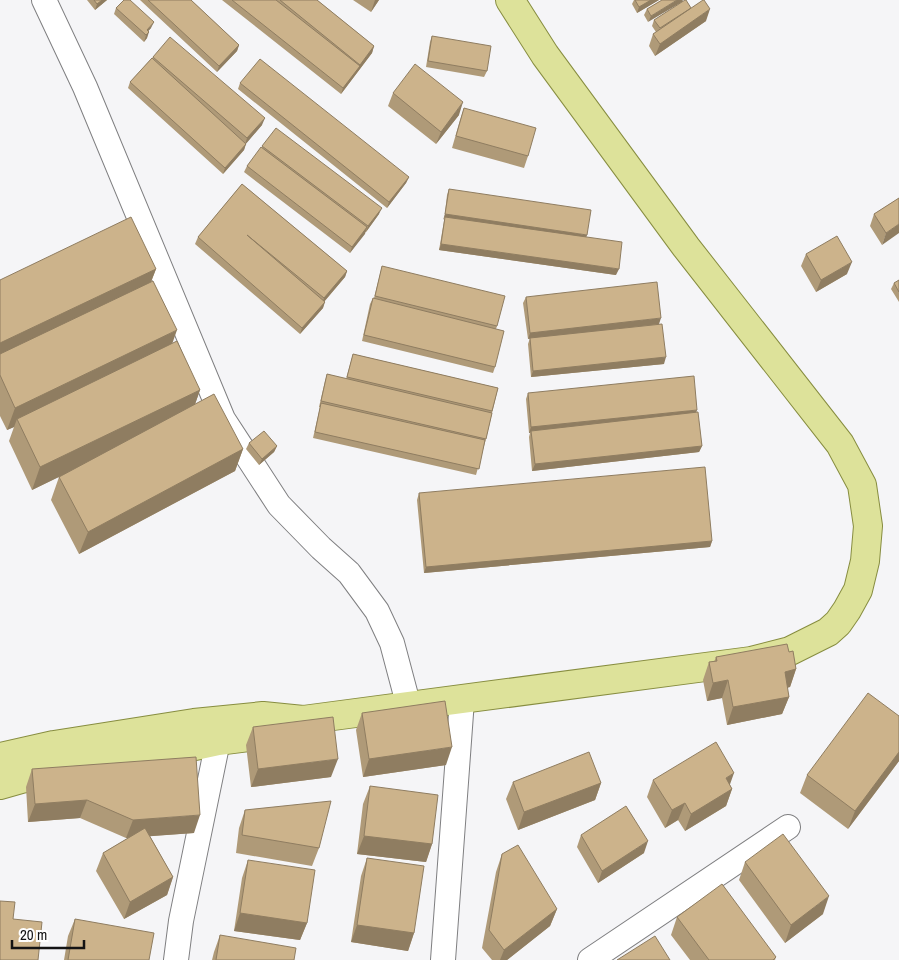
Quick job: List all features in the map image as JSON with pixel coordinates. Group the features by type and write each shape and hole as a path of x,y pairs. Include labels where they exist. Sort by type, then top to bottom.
{"main road":[{"path":"0,757 54,745 219,731 264,735 303,720 751,661 790,652 828,632 838,623 847,610 858,590 865,561 868,526 862,485 840,444 686,247 545,55 510,0"},
{"path":"0,785 21,779 135,759 219,731"}],"street":[{"path":"44,0 85,87 223,419 279,505 321,548 349,573 377,611 392,643 409,707"},
{"path":"443,960 462,700"},
{"path":"176,960 181,921 219,731"},
{"path":"590,960 788,827"}],"building":[{"path":"94,0 102,0 97,4"},
{"path":"124,0 130,0 154,22 147,30 149,32 146,35 116,8"},
{"path":"148,0 191,0 239,45 219,66"},
{"path":"232,0 276,0 360,66 343,88"},
{"path":"280,0 317,0 374,46 360,65"},
{"path":"635,0 651,0 639,7"},
{"path":"662,0 677,0 651,16 647,9"},
{"path":"685,0 691,8 660,28 654,20"},
{"path":"703,0 710,9 660,44 653,34"},
{"path":"432,36 491,46 487,71 428,61"},
{"path":"170,37 265,118 247,138 153,57"},
{"path":"152,58 246,144 225,168 130,82"},
{"path":"260,59 409,177 389,202 240,83"},
{"path":"415,64 463,102 441,132 393,93"},
{"path":"464,108 536,128 528,156 456,136"},
{"path":"276,128 382,208 368,226 262,146"},
{"path":"261,147 367,227 352,247 247,166"},
{"path":"242,184 347,271 324,298 247,235 325,302 302,328 198,237"},
{"path":"449,189 591,210 587,235 445,214"},
{"path":"899,198 899,224 886,233 874,214"},
{"path":"131,217 156,269 0,343 0,280"},
{"path":"445,217 622,242 619,269 441,244"},
{"path":"837,236 852,262 821,280 806,254"},
{"path":"382,266 505,296 497,326 375,296"},
{"path":"899,280 899,292 894,283"},
{"path":"153,281 177,330 15,408 0,375 0,354"},
{"path":"657,282 661,318 530,333 526,297"},
{"path":"373,298 504,331 495,367 364,335"},
{"path":"662,324 666,357 533,371 530,338"},
{"path":"177,341 200,390 40,467 17,419"},
{"path":"353,354 498,388 492,411 347,377"},
{"path":"327,374 492,413 486,439 321,401"},
{"path":"694,376 697,410 531,427 528,393"},
{"path":"214,394 243,449 88,532 59,477"},
{"path":"321,403 485,440 479,469 315,432"},
{"path":"698,412 702,446 535,464 531,431"},
{"path":"264,431 277,446 262,459 249,443"},
{"path":"705,467 712,541 426,567 419,493"},
{"path":"787,644 789,652 793,651 796,669 785,672 789,697 733,707 728,680 713,683 709,662 717,661 716,657"},
{"path":"868,693 899,716 899,752 855,811 807,775"},
{"path":"445,701 452,747 369,759 362,713"},
{"path":"333,717 338,759 258,769 253,727"},
{"path":"716,742 734,773 726,778 732,789 691,814 685,803 672,810 653,780"},
{"path":"589,752 601,783 524,812 513,782"},
{"path":"196,757 200,815 133,820 87,800 35,804 32,769"},
{"path":"370,786 438,795 432,844 364,836"},
{"path":"331,801 319,848 242,835 245,810"},
{"path":"626,806 648,841 602,871 581,835"},
{"path":"145,828 173,877 130,902 103,853"},
{"path":"783,834 829,896 791,925 745,862"},
{"path":"518,845 557,909 504,950 489,930 502,854"},
{"path":"367,858 424,866 414,933 357,925"},
{"path":"248,860 315,870 307,923 240,913"},
{"path":"722,884 776,957 773,960 709,960 677,917"},
{"path":"0,901 15,902 13,919 42,922 38,960 0,960"},
{"path":"75,919 154,933 149,960 68,960"},
{"path":"220,935 296,948 294,960 216,960"},
{"path":"655,936 670,960 617,960"}]}
